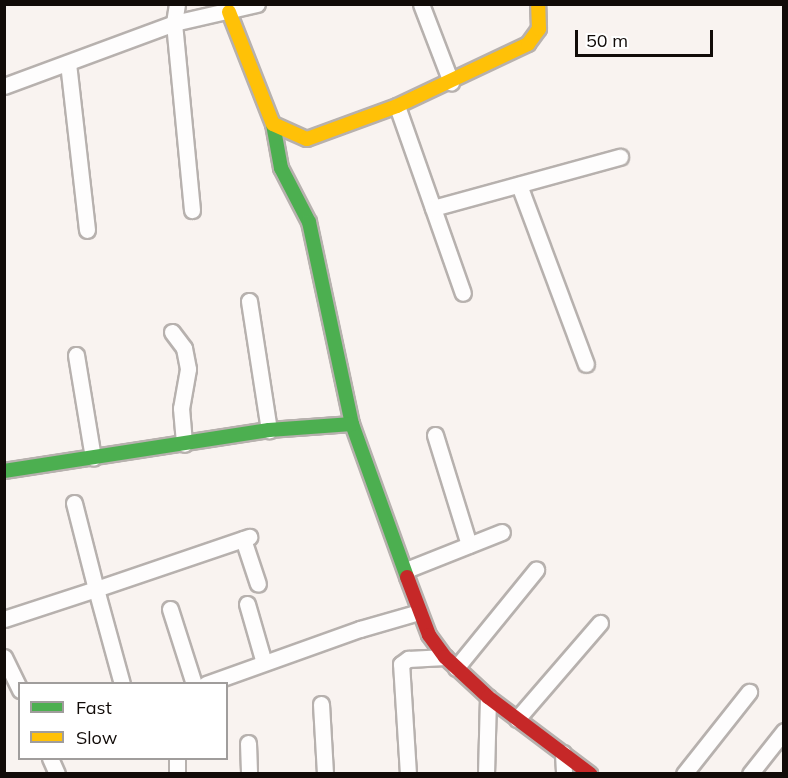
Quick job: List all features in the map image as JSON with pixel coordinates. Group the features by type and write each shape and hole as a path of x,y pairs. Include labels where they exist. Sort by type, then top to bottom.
{"street":[{"path":"177,4 174,23 192,210"},
{"path":"4,86 174,23 257,4"},
{"path":"421,4 451,82"},
{"path":"273,124 307,139 397,106 451,82 528,44 539,29 538,4"},
{"path":"229,12 273,124 281,168 309,222 352,424 406,570 418,612 450,662 488,697 590,774"},
{"path":"68,63 87,230"},
{"path":"397,106 463,293"},
{"path":"433,208 620,157"},
{"path":"519,184 586,364"},
{"path":"249,301 269,430"},
{"path":"172,332 184,348 188,369 181,396 184,444"},
{"path":"76,355 93,458"},
{"path":"4,471 269,430 352,424"},
{"path":"435,435 469,545"},
{"path":"74,502 121,682"},
{"path":"406,570 502,532"},
{"path":"4,619 246,538 258,584"},
{"path":"450,662 536,570"},
{"path":"247,604 264,663"},
{"path":"170,609 193,682"},
{"path":"212,682 418,612"},
{"path":"517,719 600,623"},
{"path":"4,657 18,686"},
{"path":"408,774 402,663 408,659 450,662"},
{"path":"684,774 749,692"},
{"path":"486,774 488,697"},
{"path":"321,704 325,774"},
{"path":"750,774 783,731"},
{"path":"248,743 249,774"},
{"path":"563,753 564,774"},
{"path":"50,760 57,774"}],"traffic: fast":[{"path":"273,124 281,168 309,222 352,424 407,577"},
{"path":"4,471 269,430 352,424"}],"traffic: slow":[{"path":"229,12 273,124 307,139 397,106 528,44 539,29 538,4"}],"traffic: jam":[{"path":"407,577 429,635 445,657 488,697 590,774"}]}
